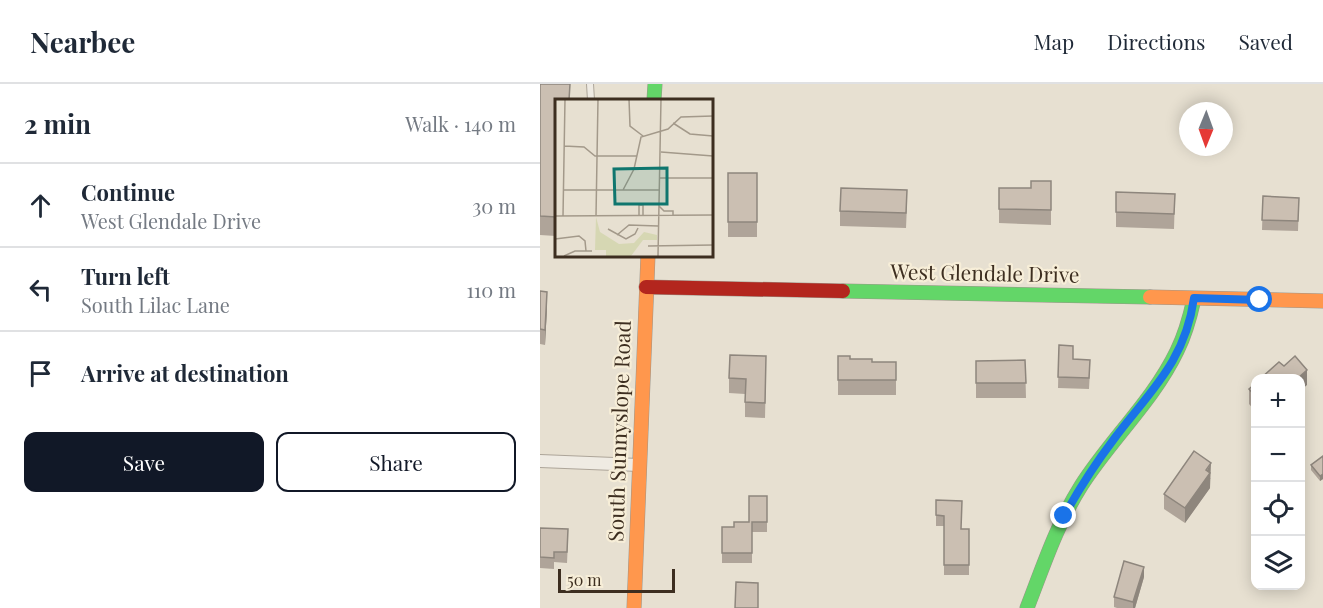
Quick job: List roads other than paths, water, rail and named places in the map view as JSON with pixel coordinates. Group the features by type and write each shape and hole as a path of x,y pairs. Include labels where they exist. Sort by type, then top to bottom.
{"street":[{"path":"654,99 655,84"},
{"name":"South Sunnyslope Road","path":"634,608 648,256"},
{"name":"West Glendale Drive","path":"646,287 1323,301"},
{"path":"1027,608 1064,516 1080,487 1115,437 1162,380 1178,355 1191,320 1194,298"},
{"path":"540,462 639,465"}],"lane":[{"path":"590,84 591,99"}]}
